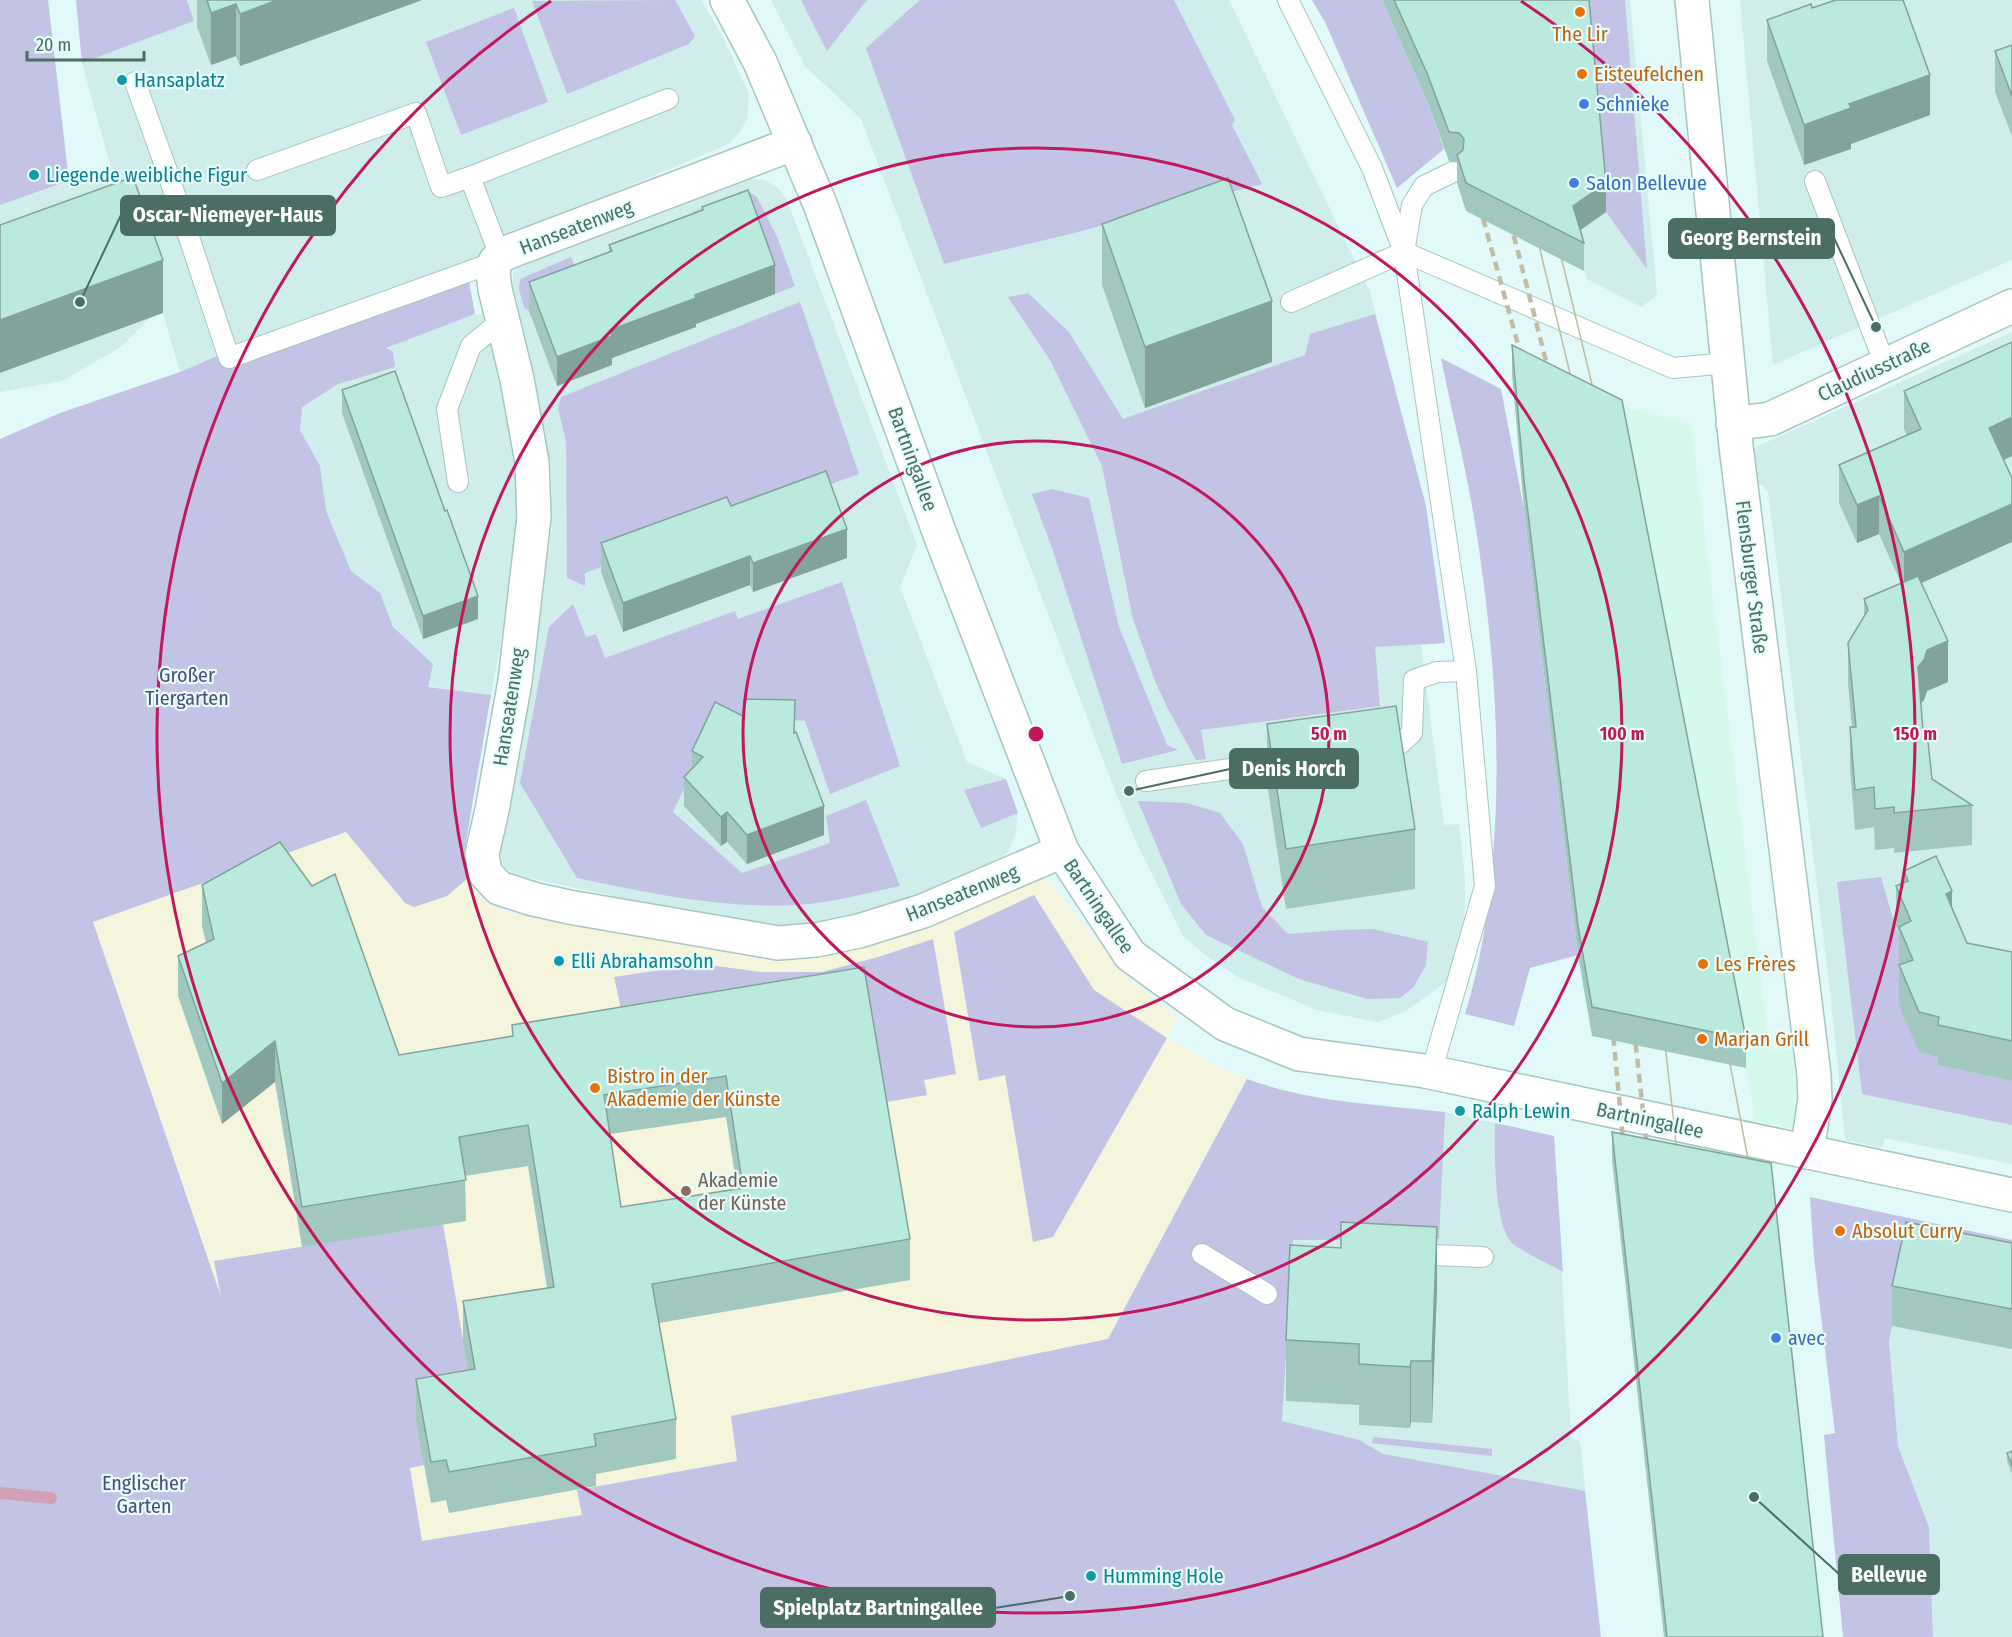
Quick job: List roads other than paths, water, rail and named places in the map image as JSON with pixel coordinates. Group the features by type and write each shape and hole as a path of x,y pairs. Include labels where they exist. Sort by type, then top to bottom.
{"street":[{"name":"Bartningallee","path":"728,0 760,62 820,204 941,537 1062,851 1130,955 1225,1024 1299,1054 1431,1073 2012,1195"},
{"name":"Flensburger Straße","path":"1692,0 1727,363 1787,872 1814,1075 1815,1100 1807,1152"},
{"name":"Hanseatenweg","path":"795,142 497,259 493,272 495,289 517,379 532,462 534,517 515,681 482,854 486,873 499,888 533,899 778,943 816,940 859,931 923,911 1062,851"},
{"name":"Claudiusstraße","path":"1734,424 1770,419 2012,306"}],"lane":[{"path":"1288,0 1372,168 1404,252 1466,671 1485,886 1431,1073"},
{"path":"135,82 230,358 497,259 470,177"},
{"path":"257,170 416,113 441,187 668,99"},
{"path":"1404,252 1412,205 1424,186 1453,172"},
{"path":"1815,181 1885,365"},
{"path":"1291,302 1404,252 1673,368 1727,363"},
{"path":"458,482 447,409 471,346 502,320"},
{"path":"1363,749 1400,744 1412,733 1414,680 1437,672 1466,671"},
{"path":"1146,781 1306,758"},
{"path":"1202,1254 1267,1294"},
{"path":"1392,1254 1483,1257"}],"waterway":[{"path":"0,1493 51,1498"}],"tram line":[{"path":"1536,233 1574,390"},
{"path":"1558,244 1596,401"},
{"path":"1664,1035 1678,1160"},
{"path":"1727,1048 1751,1175"}],"railway":[{"path":"1479,204 1524,366"},
{"path":"1510,221 1551,380"},
{"path":"1612,1022 1624,1151"},
{"path":"1634,1029 1648,1157"}],"place":[{"name":"The Lir","path":"1580,12"},
{"name":"Eisteufelchen","path":"1582,74"},
{"name":"Hansaplatz","path":"122,80"},
{"name":"Schnieke","path":"1584,104"},
{"name":"Liegende weibliche Figur","path":"34,175"},
{"name":"Salon Bellevue","path":"1574,183"},
{"name":"Oscar-Niemeyer-Haus","path":"80,302"},
{"name":"Georg Bernstein","path":"1876,327"},
{"name":"Denis Horch","path":"1129,791"},
{"name":"Elli Abrahamsohn","path":"559,961"},
{"name":"Les Frères","path":"1703,964"},
{"name":"Marjan Grill","path":"1702,1039"},
{"name":"Bistro in der Akademie der Künste","path":"595,1088"},
{"name":"Ralph Lewin","path":"1460,1111"},
{"name":"Akademie der Künste","path":"686,1191"},
{"name":"Absolut Curry","path":"1840,1231"},
{"name":"avec","path":"1776,1338"},
{"name":"Bellevue","path":"1754,1497"},
{"name":"Humming Hole","path":"1091,1576"},
{"name":"Spielplatz Bartningallee","path":"1070,1596"}],"park label":[{"name":"Großer Tiergarten","path":"187,686"},
{"name":"Englischer Garten","path":"144,1494"}]}
